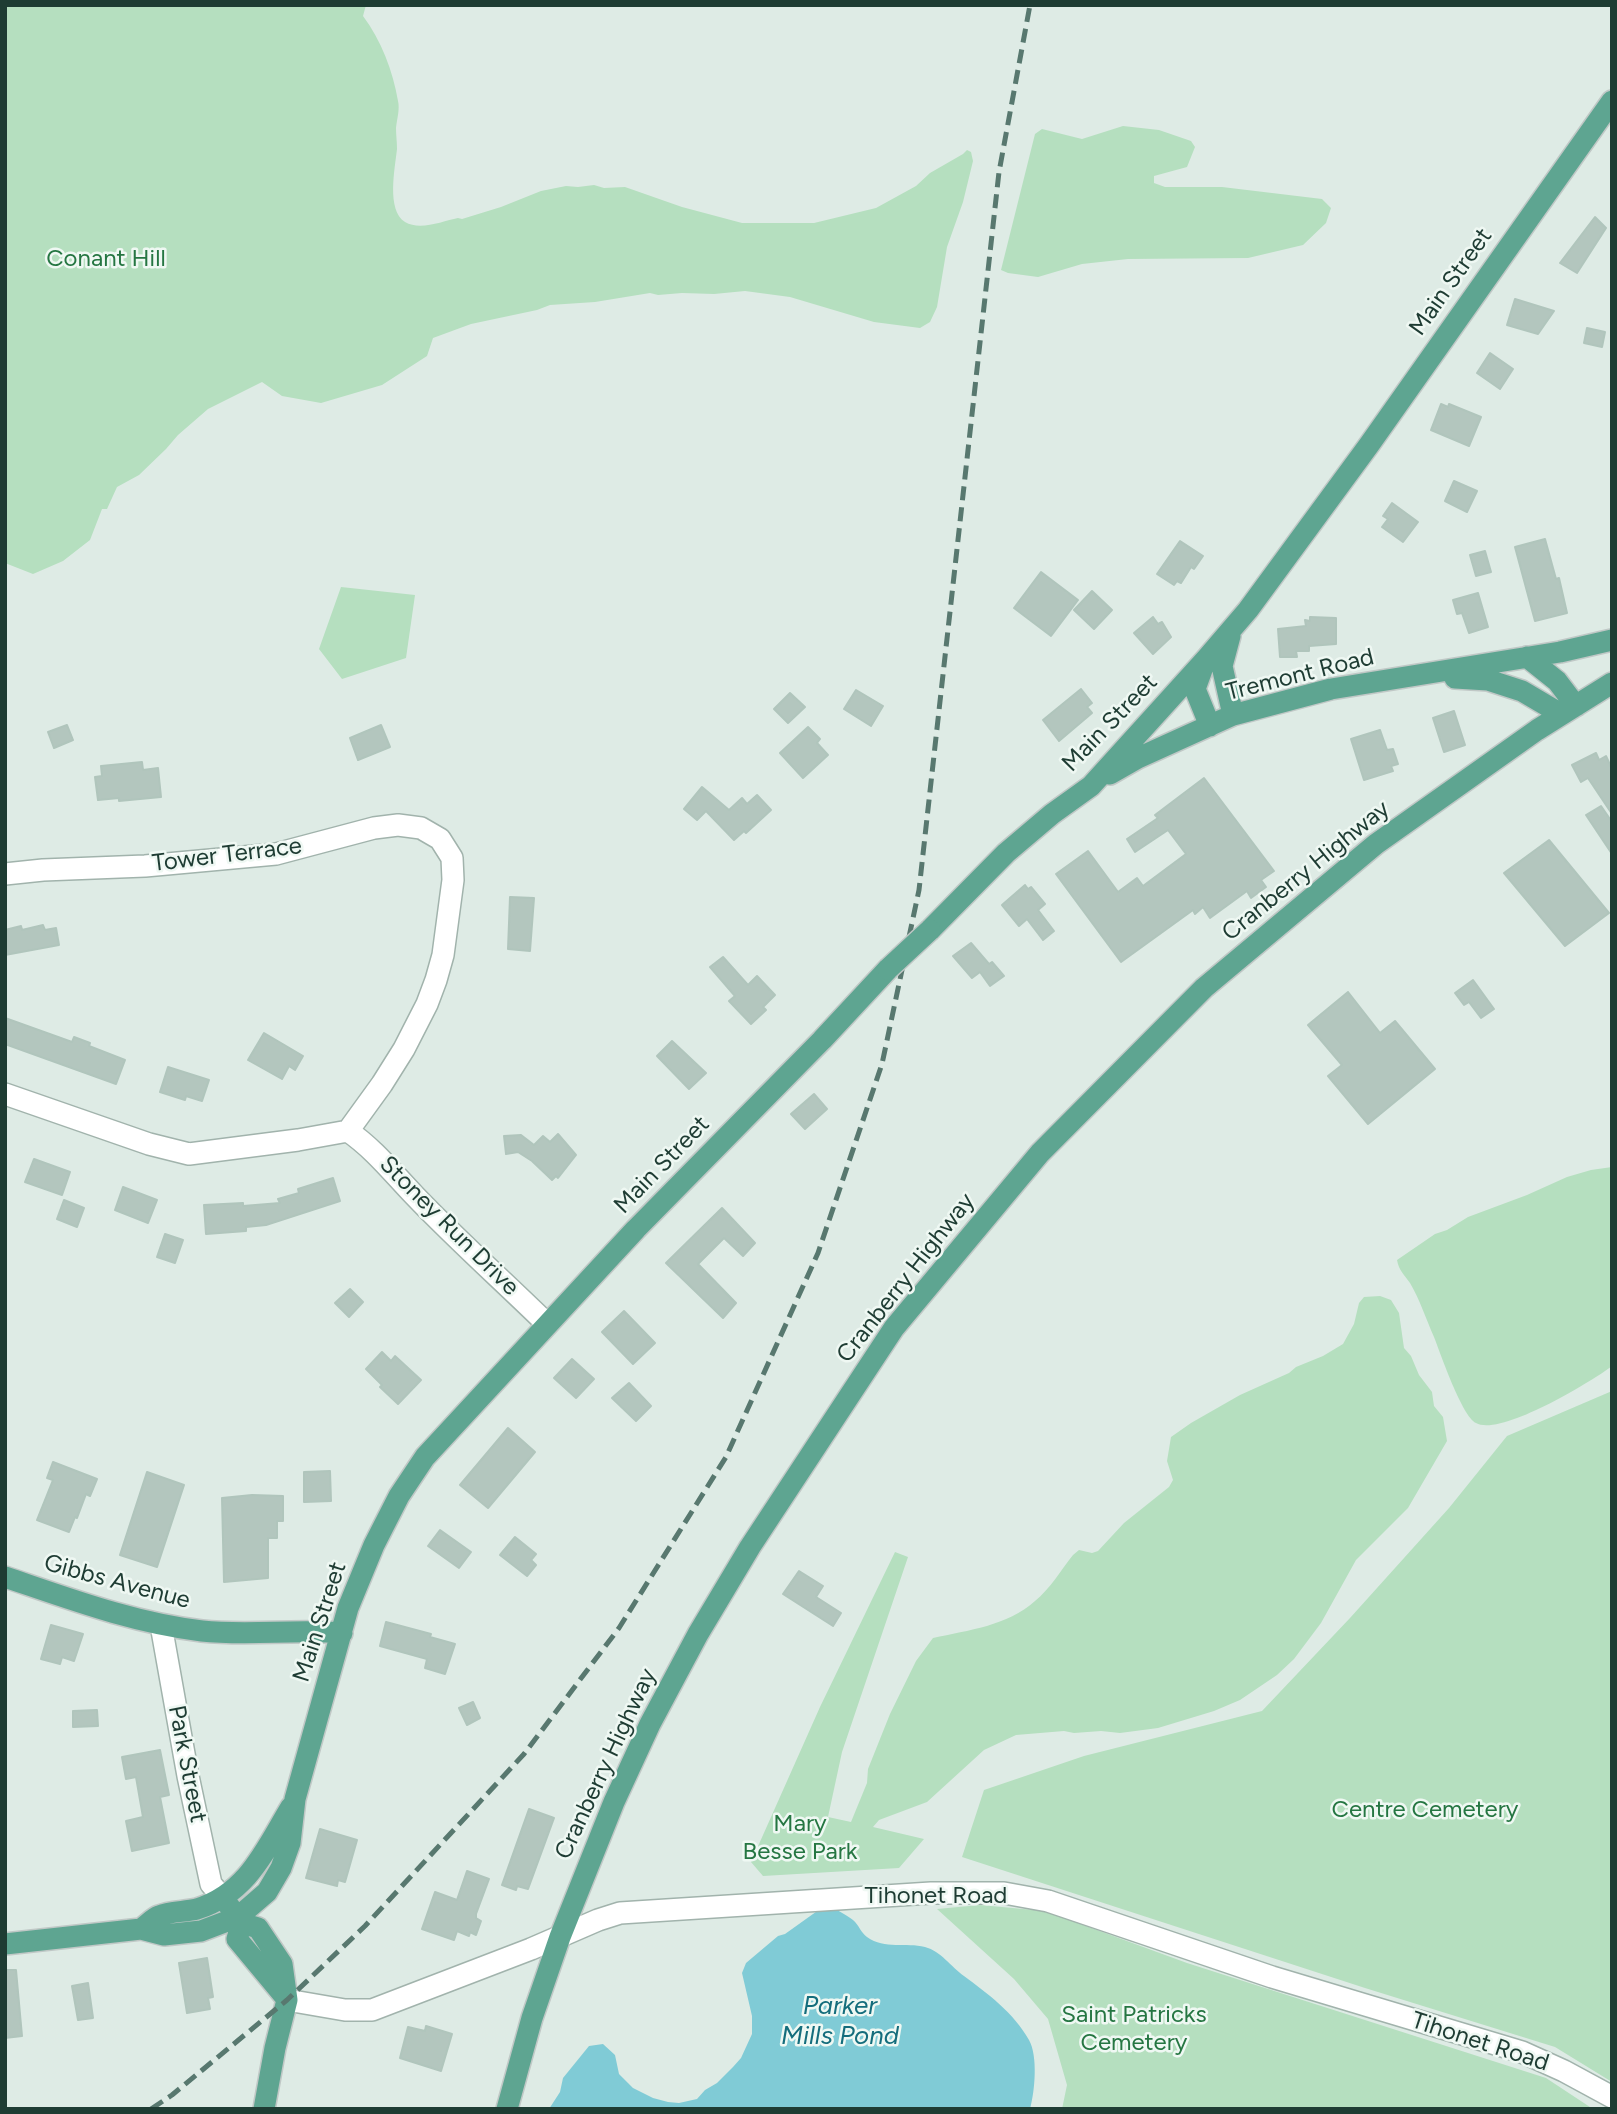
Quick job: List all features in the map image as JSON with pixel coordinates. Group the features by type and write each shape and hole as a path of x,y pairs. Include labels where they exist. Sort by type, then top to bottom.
{"main road":[{"name":"Main Street","path":"5,1944 141,1928 163,1935 201,1931 240,1920 267,1892 281,1868 290,1843 295,1799 348,1608 374,1545 425,1457 636,1229 888,969 1006,853 1052,814 1091,786 1206,659 1369,444 1612,101"},
{"name":"Main Street","path":"1232,628 1222,666 1233,715"},
{"name":"Tremont Road","path":"1091,786 1138,758 1233,715 1331,689 1527,657 1612,640"},
{"path":"1527,657 1557,681 1569,710"},
{"name":"Main Street","path":"1206,659 1195,689 1210,726"},
{"name":"Tremont Road","path":"1411,676 1488,680 1569,710"},
{"name":"Cranberry Highway","path":"507,2109 532,2018 560,1937 614,1802 650,1724 676,1673 750,1547 894,1328 1040,1153 1204,988 1376,844 1612,683"},
{"name":"Gibbs Avenue","path":"5,1577 83,1604 161,1625 221,1633 310,1630 342,1633"},
{"name":"Main Street","path":"141,1928 159,1916 195,1909 223,1898 242,1883 295,1799"},
{"path":"223,1898 240,1920 258,1928 282,1964 287,2000 264,2109"}],"street":[{"name":"Tower Terrace","path":"5,874 145,866 276,854 374,828 398,825 421,828 440,839 452,858 453,880 448,926 436,980 404,1049 348,1131"},
{"path":"5,1094 126,1137 188,1154 348,1131"},
{"name":"Stoney Run Drive","path":"348,1131 382,1159 414,1195 547,1324"},
{"name":"Park Street","path":"161,1625 188,1776 211,1884 223,1898"},
{"name":"Tihonet Road","path":"287,2000 345,2010 372,2010 620,1913 931,1893 1004,1893 1048,1901 1272,1977 1522,2052 1612,2097"}],"green space":[{"name":"Conant Hill","path":"5,5 366,5 363,16 385,56 399,104 394,199 399,216 411,225 432,225 462,219 541,191 566,186 594,185 604,188 625,187 682,207 742,223 814,223 876,208 916,186 930,173 967,150 971,152 973,161 963,202 947,247 937,307 930,322 920,328 874,322 790,297 745,291 714,294 650,293 595,302 550,305 471,324 433,338 427,356 382,385 321,403 282,396 262,382 208,409 139,475 117,487 107,509 102,509 90,540 63,561 33,574 5,563"},
{"path":"1123,126 1159,130 1191,141 1195,147 1187,167 1154,176 1154,183 1165,187 1222,187 1322,199 1331,208 1326,223 1303,245 1248,258 1128,259 1082,264 1038,277 1001,270 1035,134 1042,129 1082,139"},
{"path":"341,587 415,595 406,658 342,679 319,649"},
{"path":"1612,1167 1612,1366 1566,1395 1524,1415 1488,1425 1476,1423 1458,1397 1420,1303 1397,1260 1435,1234 1468,1217 1567,1177"},
{"name":"Mary Besse Park","path":"1380,1296 1391,1300 1399,1313 1404,1348 1432,1392 1434,1406 1443,1417 1447,1441 1408,1508 1356,1560 1321,1623 1294,1659 1277,1675 1240,1700 1158,1728 1120,1733 1064,1731 1016,1735 984,1750 927,1802 879,1820 873,1827 924,1839 899,1868 763,1876 751,1862 820,1707 895,1552 908,1557 842,1752 828,1817 851,1822 890,1714 916,1661 933,1638 1000,1622 1035,1601 1046,1591 1073,1555 1079,1550 1092,1553 1098,1551 1124,1523 1169,1487 1173,1480 1167,1461 1171,1437 1240,1395 1343,1344 1354,1324 1359,1303 1364,1297"},
{"name":"Centre Cemetery","path":"1612,1391 1612,2082 1555,2047 962,1857 984,1790 1084,1756 1262,1711 1449,1508 1507,1436"},
{"name":"Saint Patricks Cemetery","path":"980,1905 1045,1911 1187,1963 1546,2078 1593,2109 1062,2109 1067,2085 1048,2019 1014,1979 937,1909"}],"water":[{"name":"Parker Mills Pond","path":"830,1906 853,1920 865,1935 874,1941 888,1945 925,1947 936,1952 1008,2012 1023,2030 1034,2055 1035,2074 1030,2109 549,2109 560,2092 563,2078 589,2046 603,2044 615,2055 619,2074 633,2088 668,2102 679,2103 697,2099 741,2058 752,2034 752,2016 742,1973 746,1963 778,1936 785,1934 820,1909"}],"building":[{"path":"1595,217 1606,228 1577,273 1560,263"},
{"path":"1515,299 1554,311 1538,334 1507,325"},
{"path":"1587,328 1605,332 1602,347 1584,343"},
{"path":"1490,353 1513,369 1500,389 1477,373"},
{"path":"1441,404 1448,407 1449,404 1481,417 1469,446 1431,430"},
{"path":"1454,481 1477,491 1467,512 1445,501"},
{"path":"1392,503 1418,522 1403,542 1382,527 1388,519 1383,516"},
{"path":"1545,539 1556,579 1559,578 1567,613 1535,621 1515,547"},
{"path":"1180,541 1203,556 1194,569 1191,567 1181,583 1177,581 1174,585 1157,574"},
{"path":"1485,551 1491,572 1476,576 1470,555"},
{"path":"1041,572 1078,600 1051,636 1014,608"},
{"path":"1092,591 1112,610 1094,629 1074,610"},
{"path":"1478,593 1488,627 1469,633 1462,613 1457,614 1453,600"},
{"path":"1153,617 1158,624 1162,622 1171,637 1153,654 1134,633"},
{"path":"1310,617 1336,618 1336,644 1309,646 1309,651 1296,651 1297,657 1280,657 1278,629 1306,626 1305,620 1310,621"},
{"path":"1081,689 1092,703 1087,707 1092,713 1059,741 1043,720"},
{"path":"856,690 883,706 871,726 844,709"},
{"path":"790,693 805,707 788,723 774,709"},
{"path":"1454,711 1465,745 1444,752 1433,718"},
{"path":"67,725 73,740 54,748 48,732"},
{"path":"381,725 390,747 358,760 350,738"},
{"path":"808,727 820,739 817,743 828,755 803,778 780,753"},
{"path":"1380,730 1387,750 1393,749 1398,764 1391,766 1393,771 1364,780 1351,739"},
{"path":"1596,753 1599,760 1606,756 1612,769 1612,814 1588,778 1581,782 1572,765"},
{"path":"142,762 143,770 158,768 161,797 98,800 95,777 102,776 101,766"},
{"path":"1204,778 1274,871 1261,880 1266,887 1251,898 1247,891 1210,918 1203,907 1195,914 1193,910 1121,962 1056,874 1088,851 1118,892 1137,878 1143,886 1186,854 1168,830 1135,852 1127,839 1158,818 1155,815"},
{"path":"702,787 729,810 742,798 747,804 757,795 771,810 746,833 744,831 734,840 706,811 697,820 684,809"},
{"path":"1601,806 1612,822 1612,854 1586,815"},
{"path":"1549,840 1609,913 1565,946 1504,873"},
{"path":"1025,885 1028,889 1031,887 1045,904 1038,910 1054,931 1043,940 1027,919 1019,926 1002,905"},
{"path":"510,897 534,898 530,951 508,949"},
{"path":"43,925 45,930 56,928 59,945 5,955 5,930 21,926 22,930"},
{"path":"971,943 989,964 992,962 1004,976 990,986 980,972 972,978 953,956"},
{"path":"723,957 748,985 757,976 775,995 763,1007 766,1010 751,1024 729,1001 735,996 710,967"},
{"path":"1473,980 1494,1009 1481,1018 1469,1002 1464,1005 1455,993"},
{"path":"1348,992 1380,1033 1395,1021 1435,1069 1368,1124 1328,1076 1342,1065 1308,1025"},
{"path":"5,1018 72,1042 74,1037 125,1060 116,1084 5,1044"},
{"path":"264,1033 303,1056 295,1070 289,1066 282,1079 248,1060"},
{"path":"672,1041 706,1073 689,1089 657,1056"},
{"path":"168,1067 209,1080 202,1101 186,1096 185,1100 160,1092"},
{"path":"814,1094 827,1109 805,1129 791,1114"},
{"path":"558,1134 576,1155 558,1178 556,1176 552,1180 518,1152 506,1154 504,1136 521,1135 534,1145 543,1136 550,1142"},
{"path":"34,1159 70,1172 62,1195 25,1182"},
{"path":"333,1178 340,1201 266,1225 246,1227 246,1231 206,1234 204,1205 280,1203 278,1199 299,1193 298,1189"},
{"path":"123,1187 157,1200 148,1223 115,1210"},
{"path":"64,1200 84,1208 77,1227 57,1219"},
{"path":"722,1208 755,1243 743,1256 724,1238 698,1264 736,1303 723,1318 666,1263"},
{"path":"165,1234 183,1240 175,1263 157,1257"},
{"path":"350,1289 363,1302 349,1317 335,1303"},
{"path":"624,1311 655,1343 633,1364 602,1332"},
{"path":"382,1352 391,1361 395,1356 421,1380 398,1404 366,1369"},
{"path":"572,1359 594,1379 576,1398 554,1378"},
{"path":"629,1383 651,1406 636,1421 612,1398"},
{"path":"508,1428 535,1452 488,1508 460,1485"},
{"path":"53,1462 97,1479 90,1496 86,1494 69,1532 37,1520 53,1480 47,1478"},
{"path":"330,1471 331,1501 304,1502 304,1472"},
{"path":"147,1472 184,1485 157,1567 120,1555"},
{"path":"283,1496 283,1521 277,1521 277,1538 268,1538 268,1578 224,1582 222,1498"},
{"path":"440,1530 471,1552 459,1568 428,1546"},
{"path":"515,1537 536,1554 531,1560 536,1565 527,1576 500,1555"},
{"path":"799,1571 823,1586 816,1597 841,1613 833,1626 783,1594"},
{"path":"386,1622 431,1634 430,1637 455,1644 445,1674 425,1668 427,1659 380,1646"},
{"path":"51,1625 83,1634 74,1661 62,1657 60,1664 41,1659"},
{"path":"473,1702 480,1718 467,1725 459,1708"},
{"path":"97,1710 98,1726 73,1727 73,1711"},
{"path":"160,1750 169,1795 160,1797 169,1843 132,1851 126,1821 143,1817 136,1777 126,1779 122,1757"},
{"path":"529,1809 554,1818 528,1889 517,1886 516,1890 502,1885"},
{"path":"320,1829 357,1840 345,1882 338,1880 337,1886 306,1878"},
{"path":"467,1871 489,1879 476,1914 476,1918 481,1921 476,1935 470,1932 469,1936 457,1931 454,1940 422,1929 435,1892 457,1900"},
{"path":"207,1958 213,1997 208,1998 210,2009 187,2013 179,1963"},
{"path":"5,1970 16,1970 22,2036 5,2038"},
{"path":"88,1983 93,2018 78,2020 72,1986"},
{"path":"426,2026 452,2034 441,2071 400,2058 408,2027 425,2031"}],"railway":[{"path":"151,2109 172,2095 287,2000 365,1926 524,1754 619,1628 726,1457 818,1253 882,1064 919,890 999,172 1030,5"}]}
